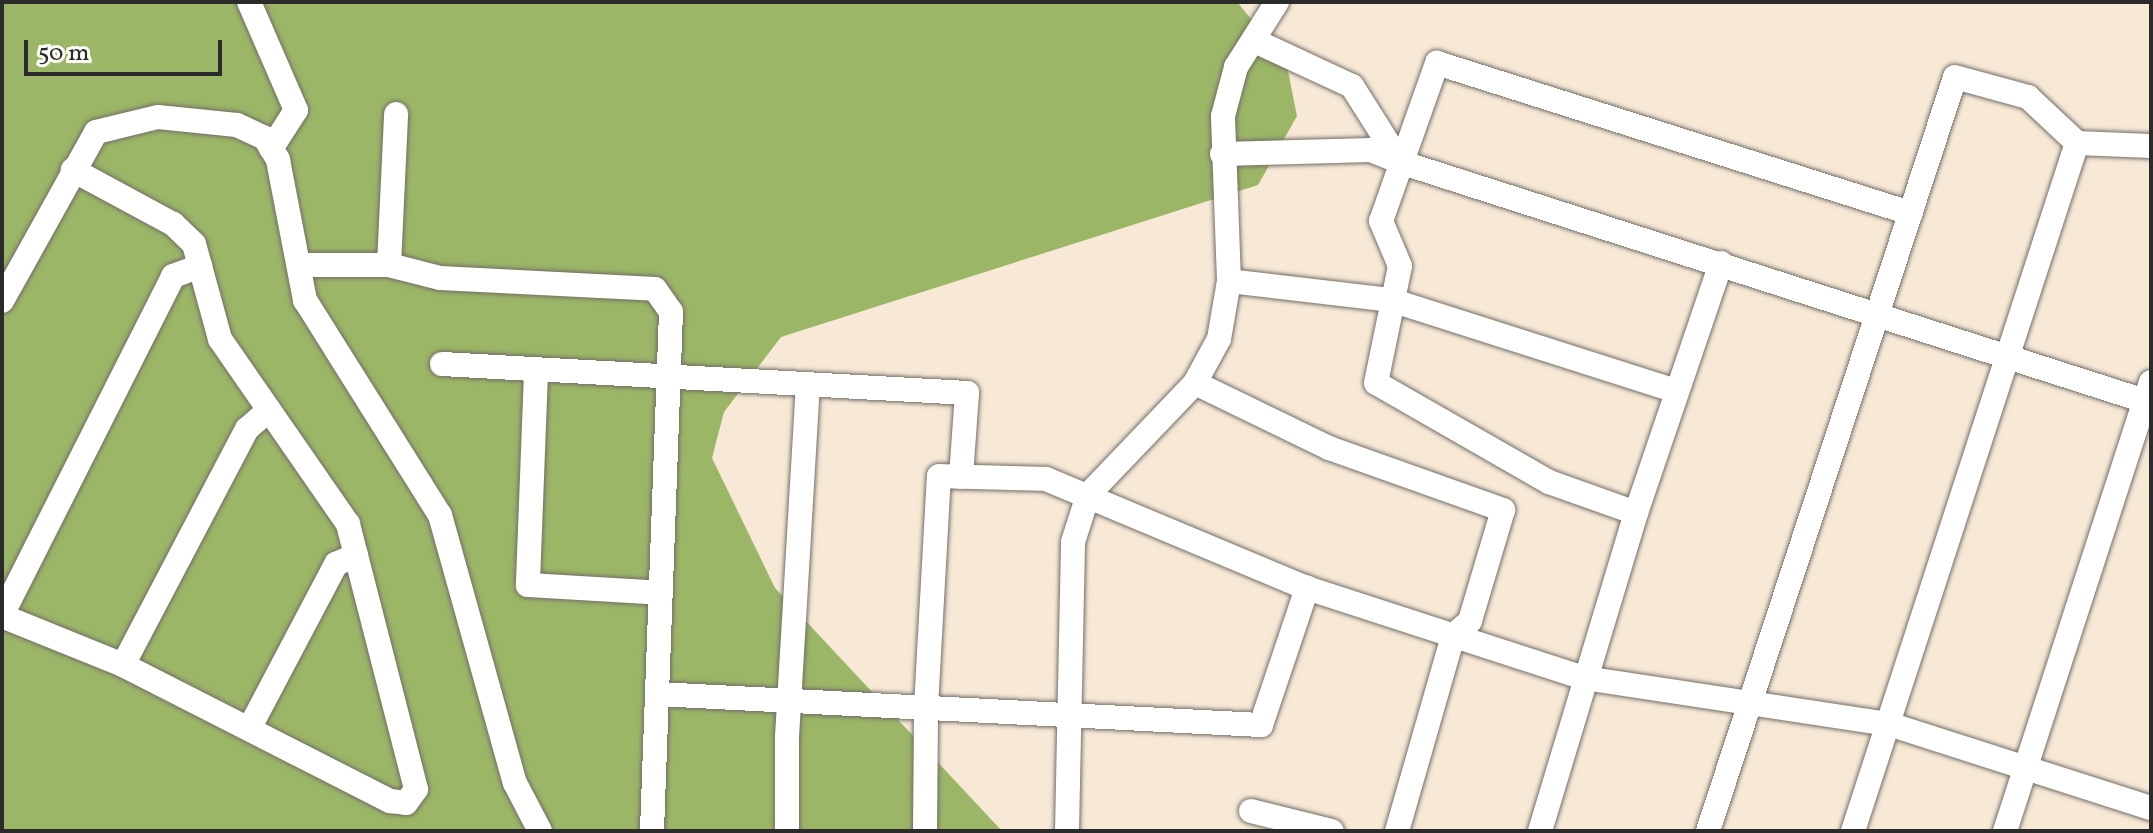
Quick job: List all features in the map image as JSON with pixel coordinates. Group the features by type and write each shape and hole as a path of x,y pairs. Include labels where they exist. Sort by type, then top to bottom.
{"street":[{"path":"249,2 296,110 271,149"},
{"path":"1067,831 1073,542 1088,495 1195,383 1219,339 1229,281 1223,116 1236,67 1277,2"},
{"path":"1255,41 1352,86 1400,162"},
{"path":"1636,513 1549,482 1376,383 1400,266 1381,221 1437,63 1911,213"},
{"path":"1708,831 1955,77 2028,97 2077,143 2151,146"},
{"path":"389,265 396,114"},
{"path":"2,301 96,132 158,117 237,125 265,138 271,149 302,265 305,300 440,515 515,783 540,831"},
{"path":"1853,831 2077,143"},
{"path":"1222,154 1371,150 1400,162 2008,357 2149,395 2005,831"},
{"path":"73,170 173,224 194,244 220,339 348,524 416,789 406,803 390,801 123,665 2,615 173,276 200,266"},
{"path":"1540,831 1636,513 1721,263"},
{"path":"302,265 389,265 440,278 655,289 671,312 652,831"},
{"path":"1229,281 1391,300 1677,391"},
{"path":"442,364 536,373 967,393 961,477"},
{"path":"536,373 528,585 661,593"},
{"path":"1195,383 1329,448 1503,510 1470,621 1453,636 1397,831"},
{"path":"787,831 789,699 808,386"},
{"path":"123,665 247,429 269,410"},
{"path":"925,831 926,707 939,476 1046,479 1307,588 1584,678 1889,724 2151,808"},
{"path":"249,729 336,564 356,555"},
{"path":"657,694 1261,725 1307,588"},
{"path":"1251,811 1332,831"}],"green space":[{"path":"2,2 1237,2 1286,61 1297,116 1258,185 781,337 724,412 712,458 775,588 1002,831 2,831"}]}
